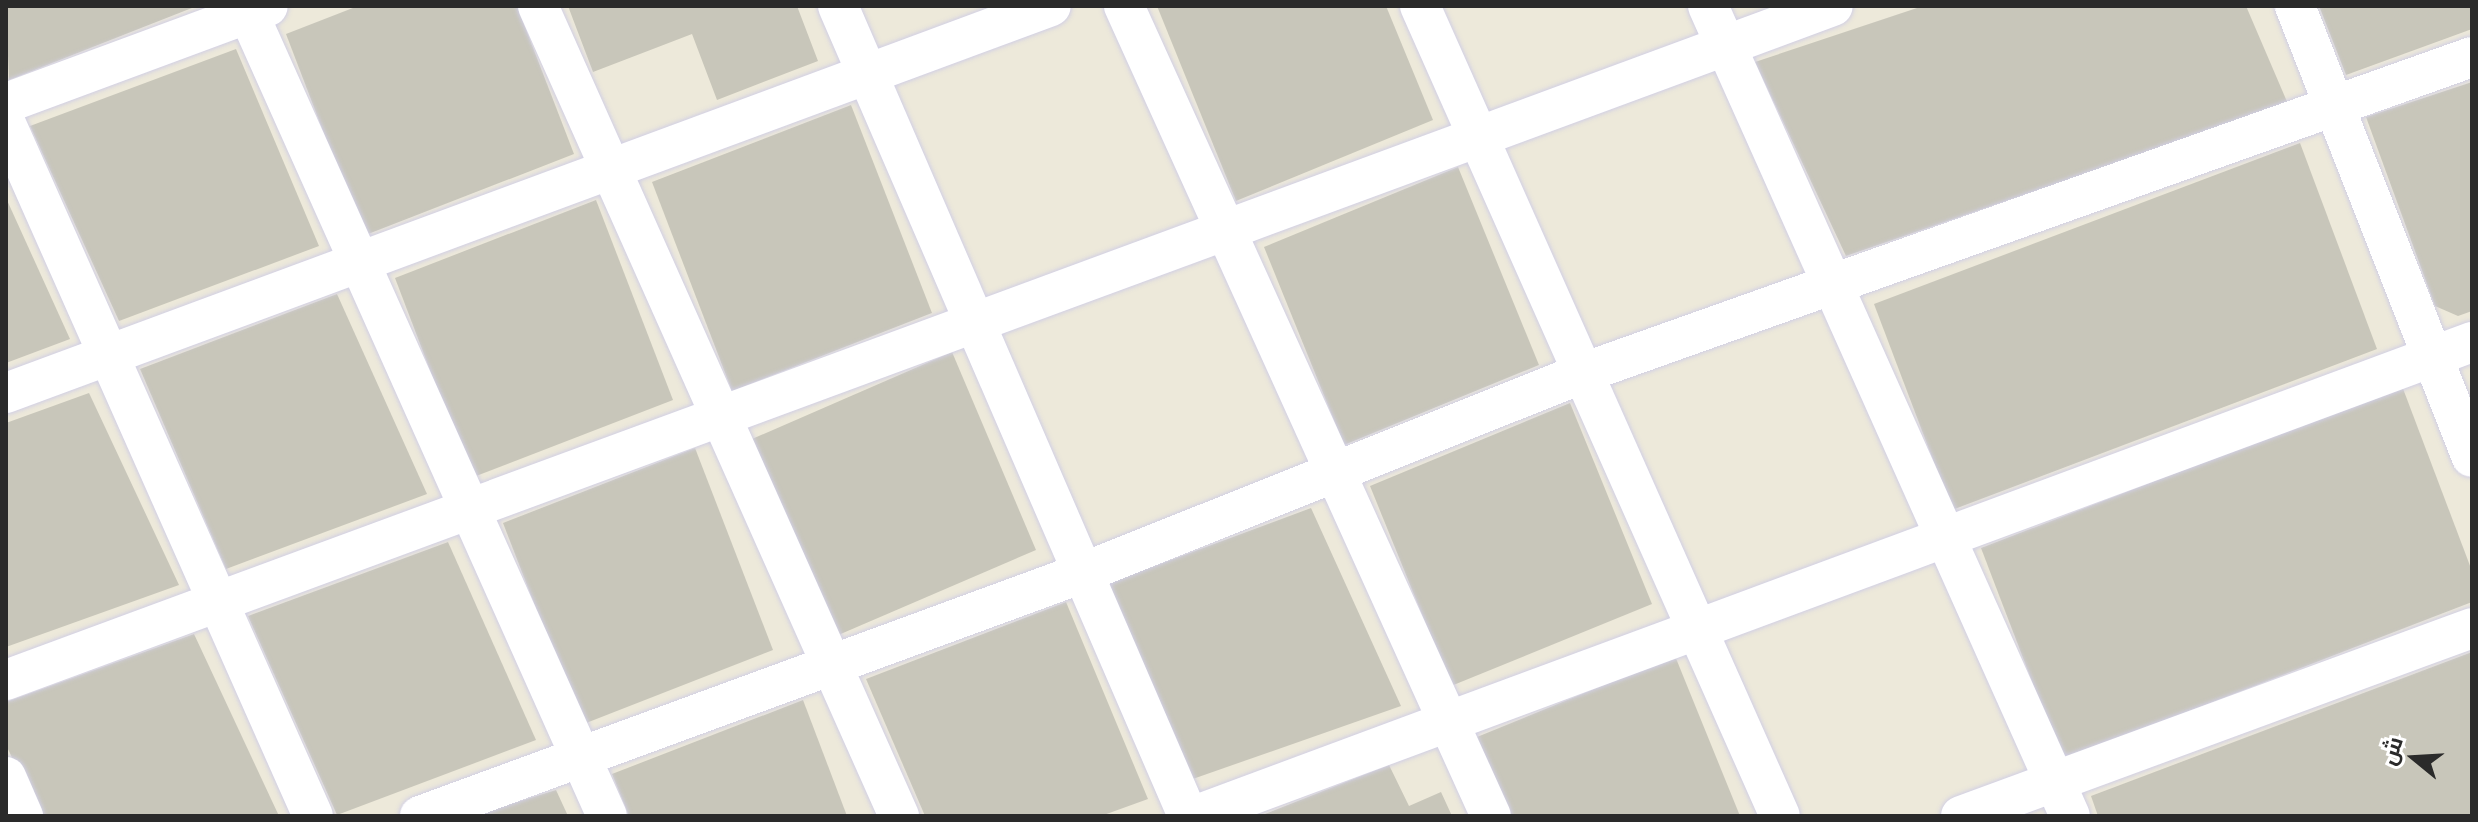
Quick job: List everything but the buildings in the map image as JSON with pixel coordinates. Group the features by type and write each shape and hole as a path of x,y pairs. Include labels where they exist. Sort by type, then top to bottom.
{"street":[{"path":"538,6 899,816"},
{"path":"838,6 979,321 1191,816 2472,342"},
{"path":"6,393 1051,6"},
{"path":"1124,6 1491,816"},
{"path":"1420,6 1780,816"},
{"path":"1708,6 2062,799"},
{"path":"6,680 1833,6"},
{"path":"2295,6 2472,457"},
{"path":"6,103 254,8 360,263 607,816"},
{"path":"420,816 580,754 1085,572 1583,373 1835,287 2472,57"},
{"path":"6,124 215,603 313,816"},
{"path":"1961,816 2062,799 2472,628"},
{"path":"6,777 23,816"}]}
